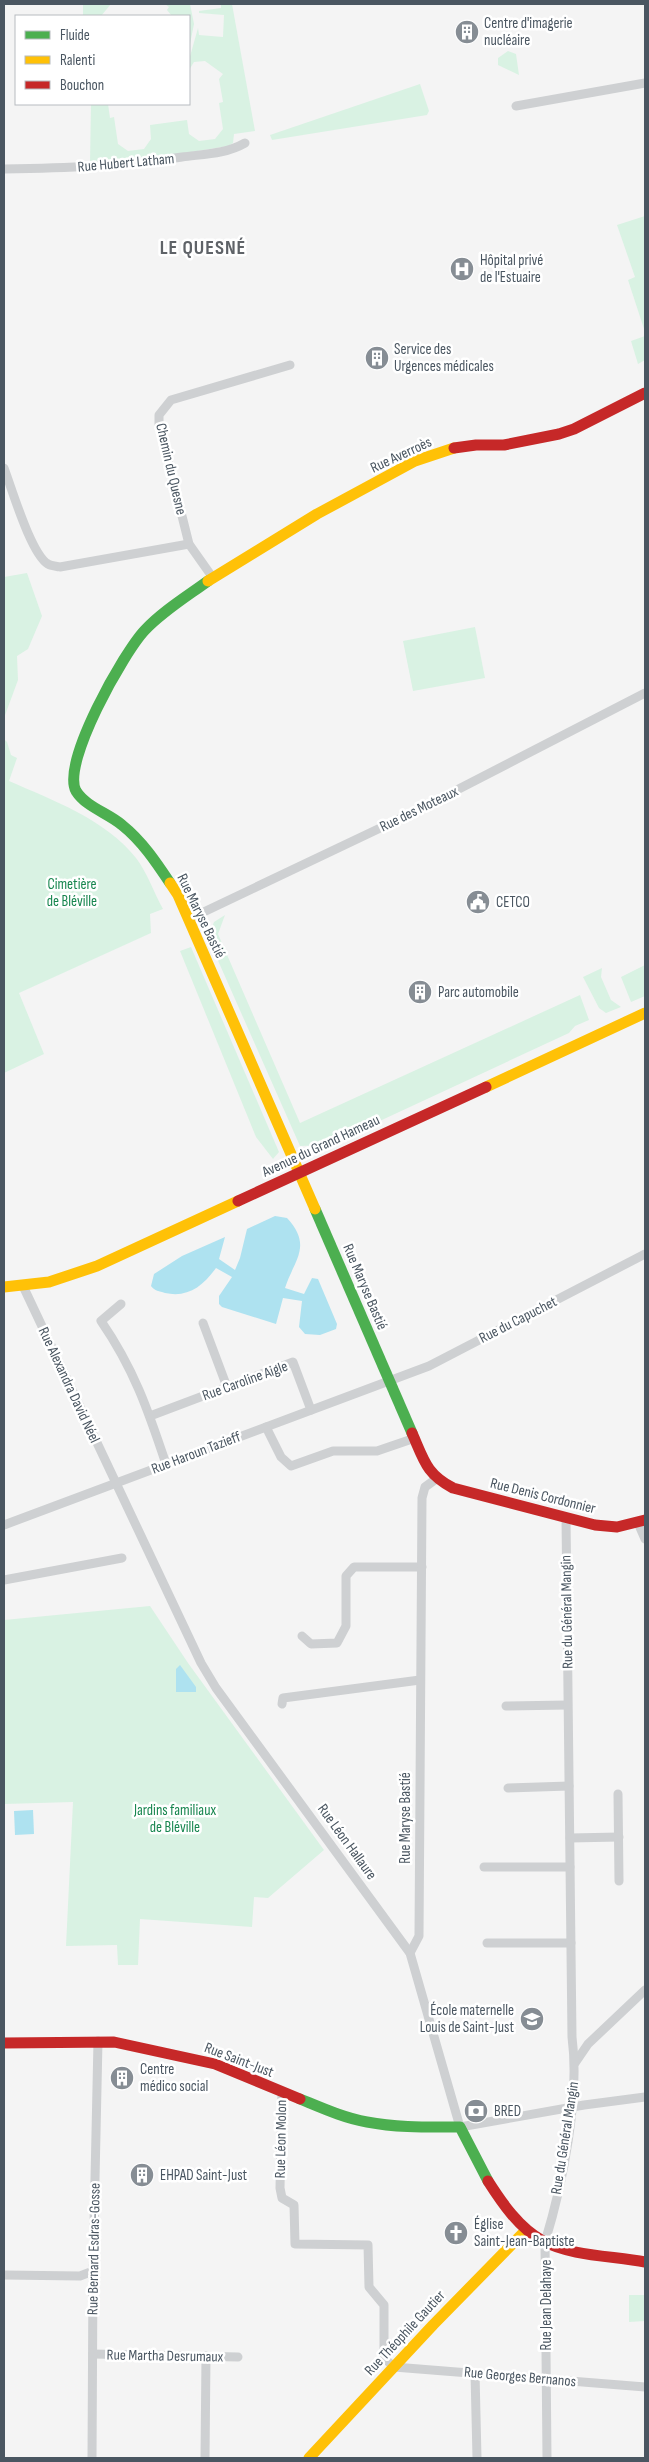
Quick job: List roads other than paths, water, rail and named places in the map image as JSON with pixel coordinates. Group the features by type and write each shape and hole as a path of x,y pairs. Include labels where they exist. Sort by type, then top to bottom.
{"street":[{"path":"516,106 645,83"},
{"name":"Rue Hubert Latham","path":"4,169 98,167 161,161 231,151 245,143"},
{"name":"Chemin du Quesne","path":"189,544 159,424 159,415 171,400 290,365"},
{"name":"Rue Averroès","path":"214,578 317,514 415,461 450,449 476,445 514,444 559,434 574,429 645,392"},
{"path":"4,468 30,537 40,556 49,564 60,567 189,544 214,578"},
{"name":"Rue Maryse Bastié","path":"214,578 163,613 134,643 118,666 98,707 74,766 74,785 77,792 89,804 120,824 149,852 178,895 426,1465 436,1479 425,1487 422,1498 419,1936 410,1953"},
{"name":"Rue des Moteaux","path":"189,919 416,811 645,693"},
{"name":"Avenue du Grand Hameau","path":"4,1287 59,1280 97,1266 645,1013"},
{"name":"Rue du Capuchet","path":"389,1380 429,1366 645,1254"},
{"name":"Rue Alexandra David Néel","path":"23,1286 116,1483"},
{"path":"121,1304 101,1321 122,1350 137,1381 166,1464"},
{"path":"203,1323 227,1387"},
{"name":"Rue Caroline Aigle","path":"150,1416 293,1362 311,1410"},
{"name":"Rue Haroun Tazieff","path":"4,1525 389,1380"},
{"path":"266,1427 281,1457 291,1466 334,1451 378,1451 415,1438"},
{"name":"Rue Denis Cordonnier","path":"436,1479 453,1488 595,1525 617,1528 642,1522"},
{"name":"Rue Léon Hallaure","path":"116,1483 190,1643 216,1688 410,1953 460,2127 482,2170 526,2230"},
{"name":"Rue du Général Mangin","path":"545,2242 553,2216 573,2107 576,2063 572,2037 566,1518"},
{"path":"642,1522 645,1538"},
{"path":"4,1580 122,1558"},
{"path":"302,1636 311,1644 337,1643 346,1626 346,1576 354,1567 422,1567"},
{"path":"282,1704 283,1698 420,1680"},
{"path":"506,1706 567,1706"},
{"path":"508,1788 569,1786"},
{"path":"618,1794 619,1881"},
{"path":"570,1838 619,1838"},
{"path":"484,1867 570,1867"},
{"path":"487,1943 571,1943"},
{"path":"576,2063 588,2044 645,1990"},
{"name":"Rue Bernard Esdras-Gosse","path":"92,2458 93,2271 98,2041"},
{"name":"Rue Saint-Just","path":"4,2043 114,2042 215,2064 336,2114 365,2122 400,2127 460,2127"},
{"name":"Rue Léon Molon","path":"282,2092 280,2188 282,2198 294,2204 295,2244 368,2245 369,2287 384,2305 384,2358 394,2367"},
{"path":"460,2127 573,2107 645,2097"},
{"path":"526,2230 545,2242 645,2262"},
{"name":"Rue Théophile Gautier","path":"309,2458 526,2230"},
{"name":"Rue Jean Delahaye","path":"545,2242 547,2458"},
{"path":"4,2275 80,2276 93,2271"},
{"name":"Rue Martha Desrumaux","path":"93,2354 238,2357"},
{"path":"205,2458 206,2356"},
{"name":"Rue Georges Bernanos","path":"394,2367 645,2387"},
{"path":"475,2374 476,2458"}],"water":[{"path":"275,1216 287,1218 299,1237 299,1253 285,1288 304,1294 312,1278 318,1279 337,1324 336,1329 320,1335 305,1334 299,1327 302,1301 283,1298 276,1324 222,1307 219,1304 219,1296 232,1277 216,1268 200,1285 181,1294 165,1293 151,1286 154,1274 182,1256 225,1237 219,1259 235,1270 247,1229"},
{"path":"180,1665 196,1687 196,1692 176,1692 176,1669"},
{"path":"33,1810 34,1834 15,1835 14,1811"}],"place":[{"name":"Centre d'imagerie nucléaire","path":"467,32"},
{"name":"Hôpital privé de l'Estuaire","path":"462,269"},
{"name":"Service des Urgences médicales","path":"377,358"},
{"name":"CETCO","path":"478,902"},
{"name":"Parc automobile","path":"420,992"},
{"name":"École maternelle Louis de Saint-Just","path":"532,2019"},
{"name":"Centre médico social","path":"122,2078"},
{"name":"BRED","path":"476,2111"},
{"name":"EHPAD Saint-Just","path":"142,2175"},
{"name":"Église Saint-Jean-Baptiste","path":"456,2233"}],"district":[{"name":"LE QUESNÉ","path":"203,248"}],"park label":[{"name":"Cimetière de Bléville","path":"72,892"},
{"name":"Jardins familiaux de Bléville","path":"175,1818"}]}
